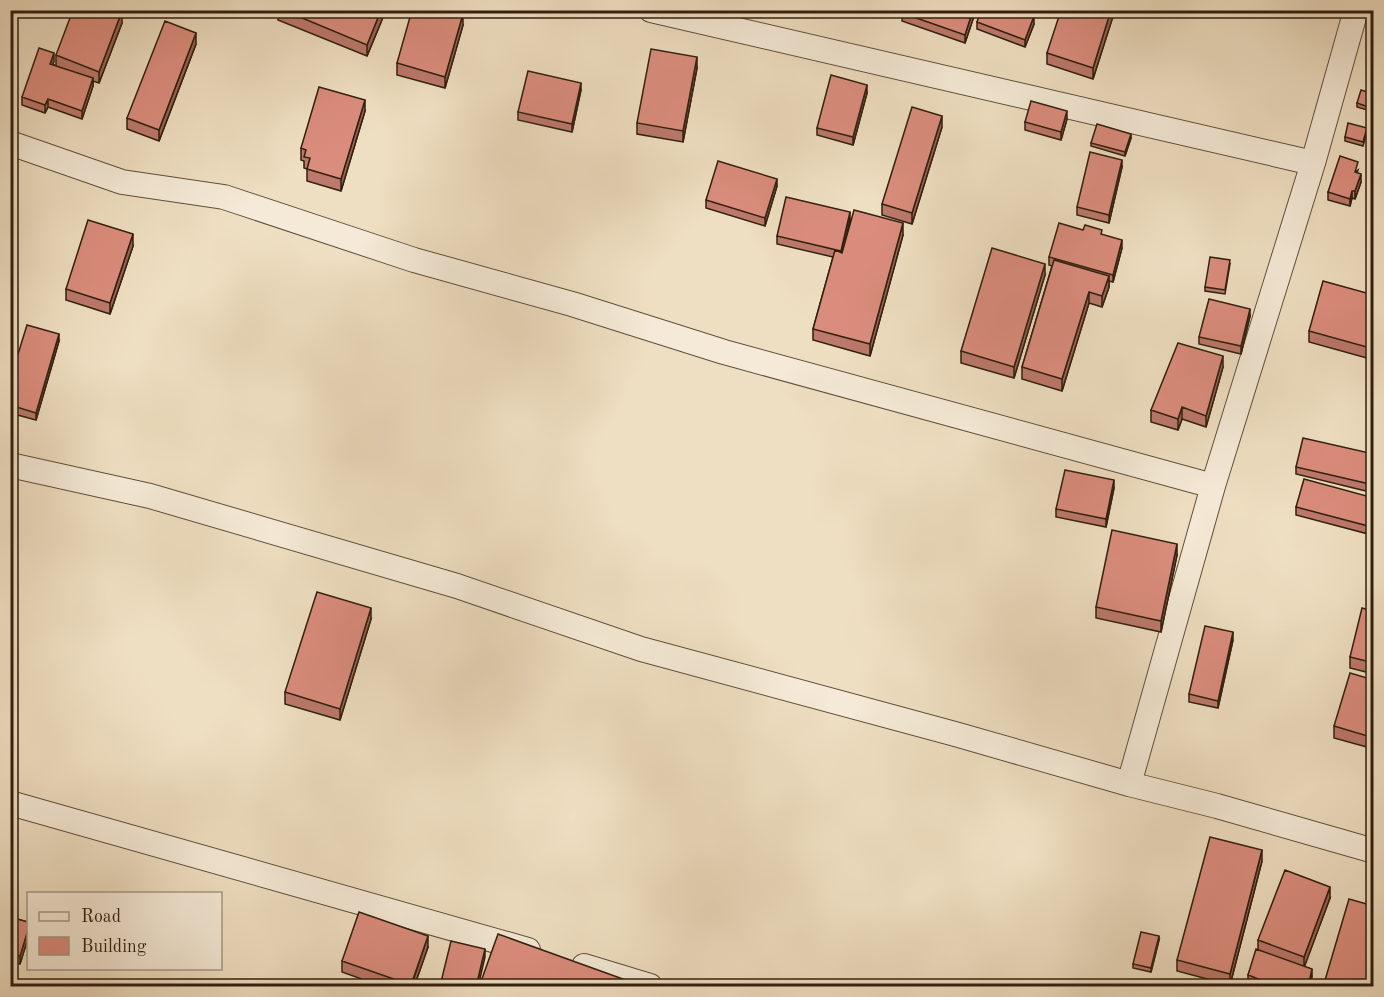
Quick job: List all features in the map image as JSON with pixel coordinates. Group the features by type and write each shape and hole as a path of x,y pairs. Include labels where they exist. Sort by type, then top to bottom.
{"street":[{"path":"651,10 1313,163"},
{"path":"1129,784 1213,486 1313,163 1356,10"},
{"path":"10,143 122,182 224,197 414,260 572,304 724,352 1213,486"},
{"path":"10,465 150,496 458,586 641,649 1374,851"},
{"path":"10,803 650,987"}],"building":[{"path":"73,10 122,11 99,72 56,55"},
{"path":"283,10 381,10 367,45"},
{"path":"412,10 450,10 463,14 445,77 397,63"},
{"path":"903,10 973,10 965,35 902,13"},
{"path":"981,10 1017,10 1034,16 1025,40 977,22"},
{"path":"1061,10 1111,10 1093,68 1047,53"},
{"path":"165,21 196,33 159,130 127,118"},
{"path":"39,48 54,53 50,64 93,78 82,111 48,99 45,105 22,97"},
{"path":"651,49 697,57 683,131 637,123"},
{"path":"528,71 581,83 572,124 518,112"},
{"path":"831,75 867,85 853,137 817,128"},
{"path":"319,87 365,100 341,179 307,169 310,158 304,157 306,150 301,148"},
{"path":"1361,90 1374,94 1374,109 1357,103"},
{"path":"1031,101 1067,111 1061,132 1025,122"},
{"path":"912,107 942,116 912,213 882,204"},
{"path":"1348,123 1367,128 1363,142 1345,137"},
{"path":"1097,124 1131,134 1125,152 1091,143"},
{"path":"1090,152 1122,160 1109,215 1077,207"},
{"path":"1340,156 1358,162 1355,172 1361,174 1350,199 1328,192"},
{"path":"718,161 777,179 765,218 706,200"},
{"path":"786,197 850,212 841,251 777,236"},
{"path":"854,210 903,223 870,344 813,329 835,250 842,253"},
{"path":"88,220 133,234 110,303 66,289"},
{"path":"1059,223 1083,230 1085,225 1102,230 1101,234 1122,240 1113,275 1049,257"},
{"path":"992,248 1045,264 1014,367 961,351"},
{"path":"1210,257 1230,260 1225,290 1205,287"},
{"path":"1054,260 1109,276 1102,296 1089,292 1062,379 1022,367"},
{"path":"1323,281 1374,295 1374,349 1309,331"},
{"path":"1209,299 1250,309 1241,346 1199,337"},
{"path":"27,325 59,334 36,413 10,405 10,380"},
{"path":"1178,343 1223,356 1206,416 1182,407 1178,419 1151,410"},
{"path":"1303,438 1374,454 1374,485 1296,467"},
{"path":"1065,470 1114,480 1106,519 1056,509"},
{"path":"1304,479 1374,498 1372,527 1296,507"},
{"path":"1112,530 1177,544 1161,621 1096,607"},
{"path":"317,592 371,608 340,709 285,692"},
{"path":"1362,608 1374,611 1374,663 1350,657"},
{"path":"1205,626 1233,632 1218,701 1189,694"},
{"path":"1350,673 1374,680 1374,738 1334,726"},
{"path":"1210,837 1262,850 1230,974 1177,960"},
{"path":"1285,870 1330,887 1304,957 1258,940"},
{"path":"1349,899 1374,906 1374,968 1368,987 1323,987"},
{"path":"359,912 428,936 411,985 342,961"},
{"path":"10,917 27,922 27,933 20,956 10,953"},
{"path":"1141,932 1159,936 1151,968 1133,964"},
{"path":"498,934 645,987 479,987"},
{"path":"451,941 485,949 476,987 440,986"},
{"path":"1256,949 1312,969 1308,987 1279,987 1248,975"}]}
